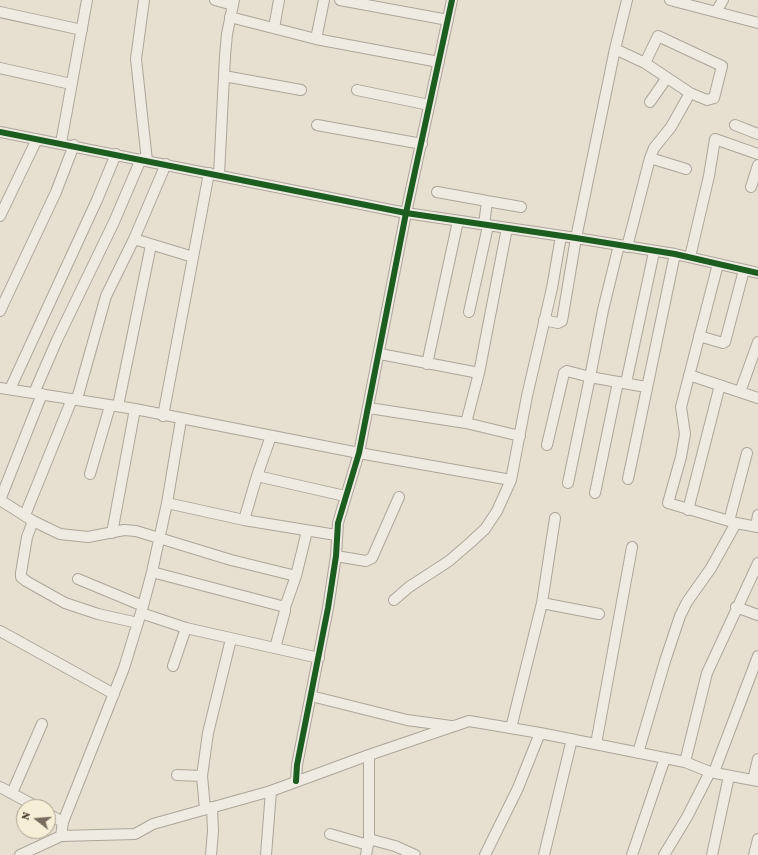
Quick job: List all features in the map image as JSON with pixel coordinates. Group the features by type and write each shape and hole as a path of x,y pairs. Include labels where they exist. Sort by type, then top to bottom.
{"street":[{"path":"61,143 88,0"},
{"path":"144,0 136,59 144,160 114,222 38,393 0,500 51,531 71,536 88,537 124,530 136,531 231,560 296,576"},
{"path":"163,416 192,257 214,174 230,17 234,2 215,0"},
{"path":"274,28 279,0"},
{"path":"316,39 324,0"},
{"path":"340,0 448,20"},
{"path":"296,781 297,765 319,658 336,556 336,535 345,496 359,453 369,408 406,213 452,0"},
{"path":"544,320 558,323 562,321 576,238 615,49 628,0"},
{"path":"670,0 758,23"},
{"path":"716,12 723,0"},
{"path":"0,12 82,30"},
{"path":"230,17 316,39 439,62"},
{"path":"615,49 645,63 666,79 690,93 706,100 714,98 722,66 658,36 645,63"},
{"path":"0,68 71,84"},
{"path":"224,76 301,90"},
{"path":"650,102 666,79"},
{"path":"358,90 429,105"},
{"path":"568,483 603,310 650,158 654,148 671,127 690,93"},
{"path":"316,125 422,144"},
{"path":"735,125 758,134"},
{"path":"0,132 74,145 406,213 675,254 758,273"},
{"path":"0,216 37,139"},
{"path":"690,257 709,176 714,141 717,139 758,154"},
{"path":"0,311 56,192 74,145"},
{"path":"116,154 97,200 5,388 135,409 181,420 511,480"},
{"path":"650,158 686,169"},
{"path":"140,614 98,614 65,603 26,581 22,577 21,573 29,518 74,399 106,296 134,239 166,164"},
{"path":"752,187 758,165"},
{"path":"437,192 521,207"},
{"path":"469,312 486,225 487,201"},
{"path":"427,364 458,221"},
{"path":"466,424 479,373 507,228"},
{"path":"394,600 409,587 449,561 485,529 497,511 511,480 561,236"},
{"path":"134,239 192,257"},
{"path":"90,474 114,406 151,245"},
{"path":"595,493 654,252"},
{"path":"628,479 675,254"},
{"path":"718,264 681,408 685,434 681,457 668,503 688,510 757,527 758,515"},
{"path":"700,336 723,343 725,342 744,270"},
{"path":"740,392 758,342"},
{"path":"380,354 479,373"},
{"path":"547,444 564,373 567,371 590,377 646,387"},
{"path":"689,375 758,398"},
{"path":"688,510 720,385"},
{"path":"369,408 466,424 520,436"},
{"path":"112,533 135,409"},
{"path":"61,836 62,822 124,668 140,614 152,572 167,503 181,420"},
{"path":"244,520 271,436"},
{"path":"638,753 662,668 680,616 687,602 710,568 733,522 747,453"},
{"path":"257,476 345,496"},
{"path":"336,556 366,561 372,558 399,497"},
{"path":"167,503 244,520 336,535"},
{"path":"511,728 542,603 555,518"},
{"path":"275,648 285,607 296,576 307,531"},
{"path":"596,744 632,547"},
{"path":"685,762 707,673 736,607 758,563"},
{"path":"152,572 285,607"},
{"path":"78,579 140,614 186,628 319,658"},
{"path":"542,603 599,614"},
{"path":"736,607 758,614"},
{"path":"172,666 186,628"},
{"path":"0,631 114,694"},
{"path":"212,855 213,830 202,776 208,733 231,639"},
{"path":"664,855 712,772 758,656"},
{"path":"311,696 407,720 453,726"},
{"path":"20,855 61,836 135,834 153,824 271,791 369,754 469,721 572,739 685,762 712,772 756,781 758,759"},
{"path":"12,793 42,724"},
{"path":"485,855 518,788 540,733"},
{"path":"544,855 572,739"},
{"path":"368,846 369,754"},
{"path":"632,855 665,758"},
{"path":"177,775 202,776"},
{"path":"712,855 729,776"},
{"path":"0,788 22,799"},
{"path":"266,855 271,791"},
{"path":"56,819 62,822"},
{"path":"330,834 368,846 395,846 415,855"},
{"path":"754,855 758,839"}],"cycle path":[{"path":"296,781 297,765 328,608 336,556 338,523 359,453 406,213 452,0"},
{"path":"0,132 406,213 675,254 758,273"}]}
